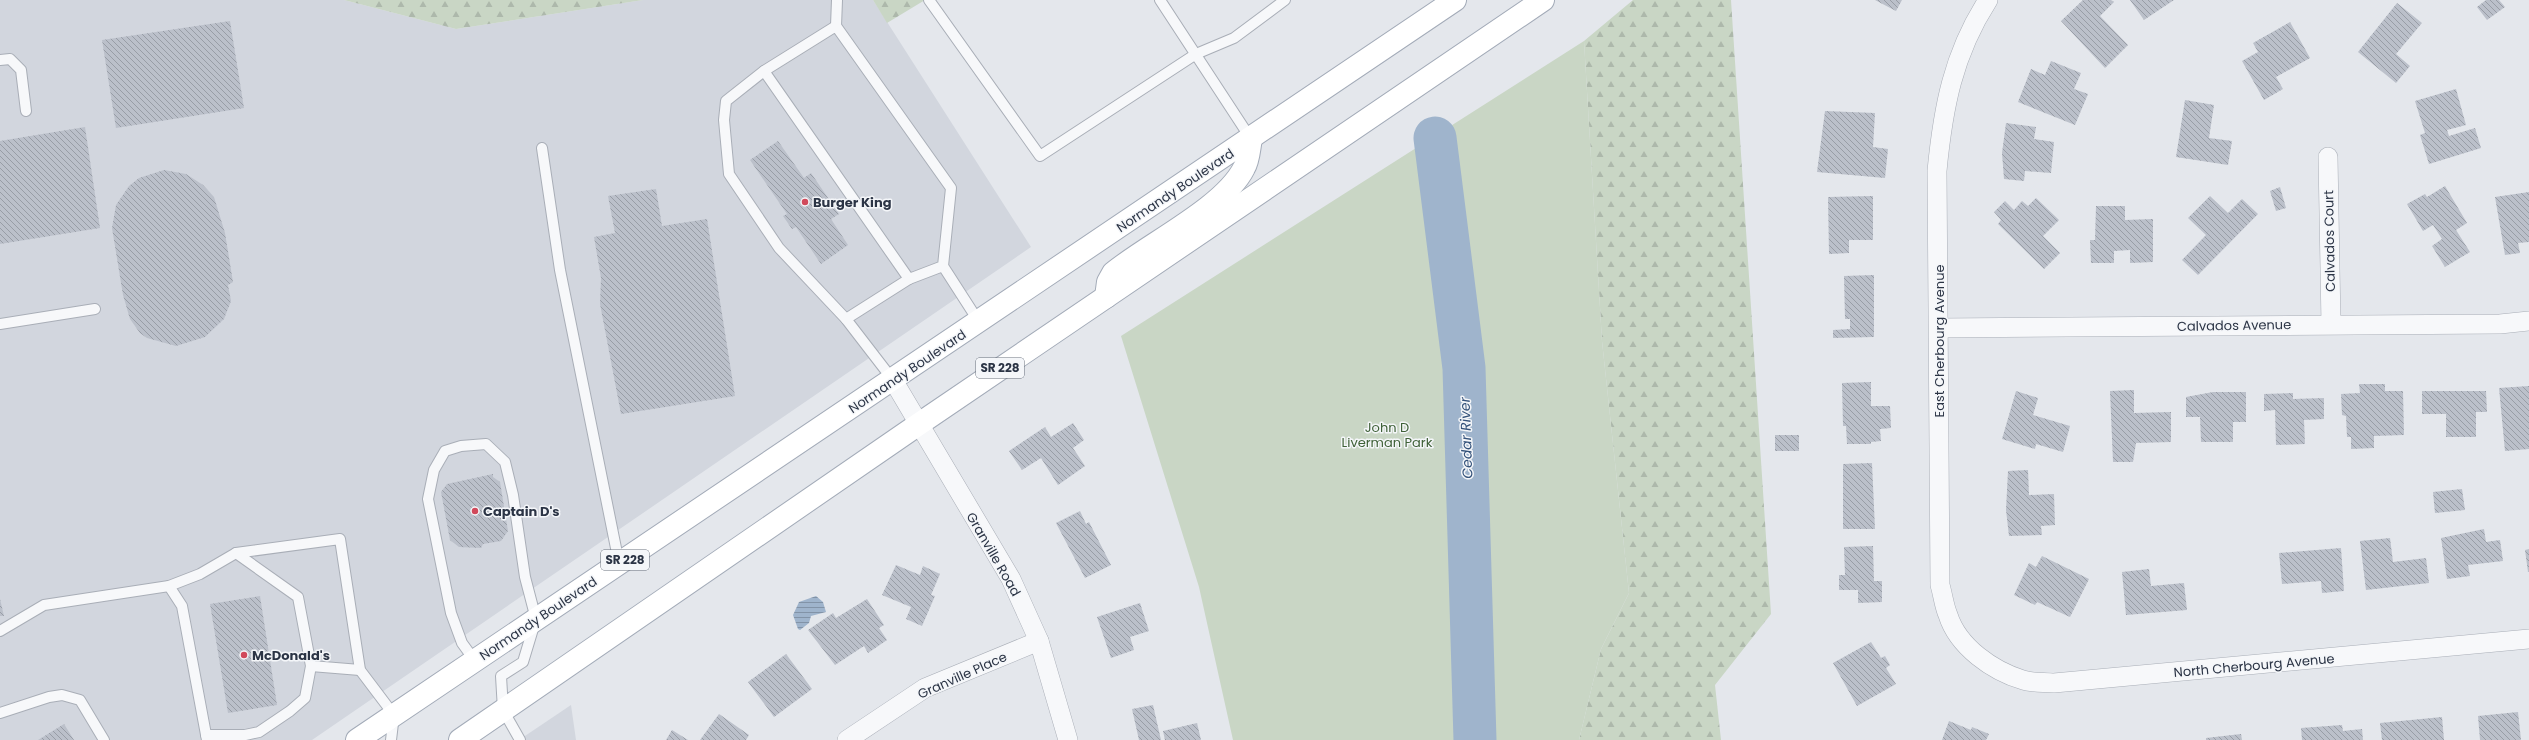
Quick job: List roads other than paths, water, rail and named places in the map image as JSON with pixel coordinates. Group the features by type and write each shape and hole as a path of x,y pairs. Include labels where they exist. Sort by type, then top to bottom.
{"main road":[{"name":"Normandy Boulevard","path":"357,740 1251,139 1455,0"},
{"name":"SR 228","path":"460,740 919,424 1543,0"},
{"path":"1106,297 1108,282 1113,273 1182,226 1237,180 1245,167 1251,139"}],"street":[{"name":"East Cherbourg Avenue","path":"1983,8 1965,43 1949,83 1941,126 1937,171 1940,585 1948,617 1964,643 1983,660"},
{"name":"Calvados Court","path":"2328,157 2331,324"},
{"name":"Calvados Avenue","path":"1938,328 2331,324 2500,324 2529,321"},
{"name":"Granville Road","path":"893,380 1011,579 1039,641 1068,740"},
{"name":"North Cherbourg Avenue","path":"1983,660 2002,672 2024,681 2054,683 2529,639"},
{"name":"Granville Place","path":"847,740 925,688 1039,641"}],"lane":[{"path":"837,0 836,26 951,188 943,266 978,322"},
{"path":"929,0 1040,156 1196,54 1234,38 1285,0"},
{"path":"1160,0 1251,139"},
{"path":"836,26 764,71 726,101 724,120 729,174 778,248 846,319 893,380"},
{"path":"0,60 10,59 21,70 26,111"},
{"path":"764,71 909,279"},
{"path":"542,148 560,270 619,563"},
{"path":"846,319 909,279 943,266"},
{"path":"0,324 95,309"},
{"path":"475,661 462,643 451,613 428,499 434,470 445,451 461,446 486,444 505,462 513,495 525,577 536,619 523,662 501,676 503,710 520,740"},
{"path":"0,631 44,605 168,586 200,574 236,553 340,539 360,670 394,715 391,740"},
{"path":"168,586 182,606 207,737 245,735 259,732 290,712 305,698 311,666 298,597 236,553"},
{"path":"311,666 360,670"},
{"path":"0,713 62,695 80,700 104,740"}],"water":[{"path":"816,596 823,602 826,612 811,616 809,623 800,630 798,629 793,615 799,602"}],"waterway":[{"name":"Cedar River","path":"1435,138 1464,368 1475,740"}],"place":[{"name":"Burger King","path":"805,202"},
{"name":"Captain D's","path":"475,511"},
{"name":"McDonald's","path":"244,655"}],"park label":[{"name":"John D Liverman Park","path":"1387,434"}]}
